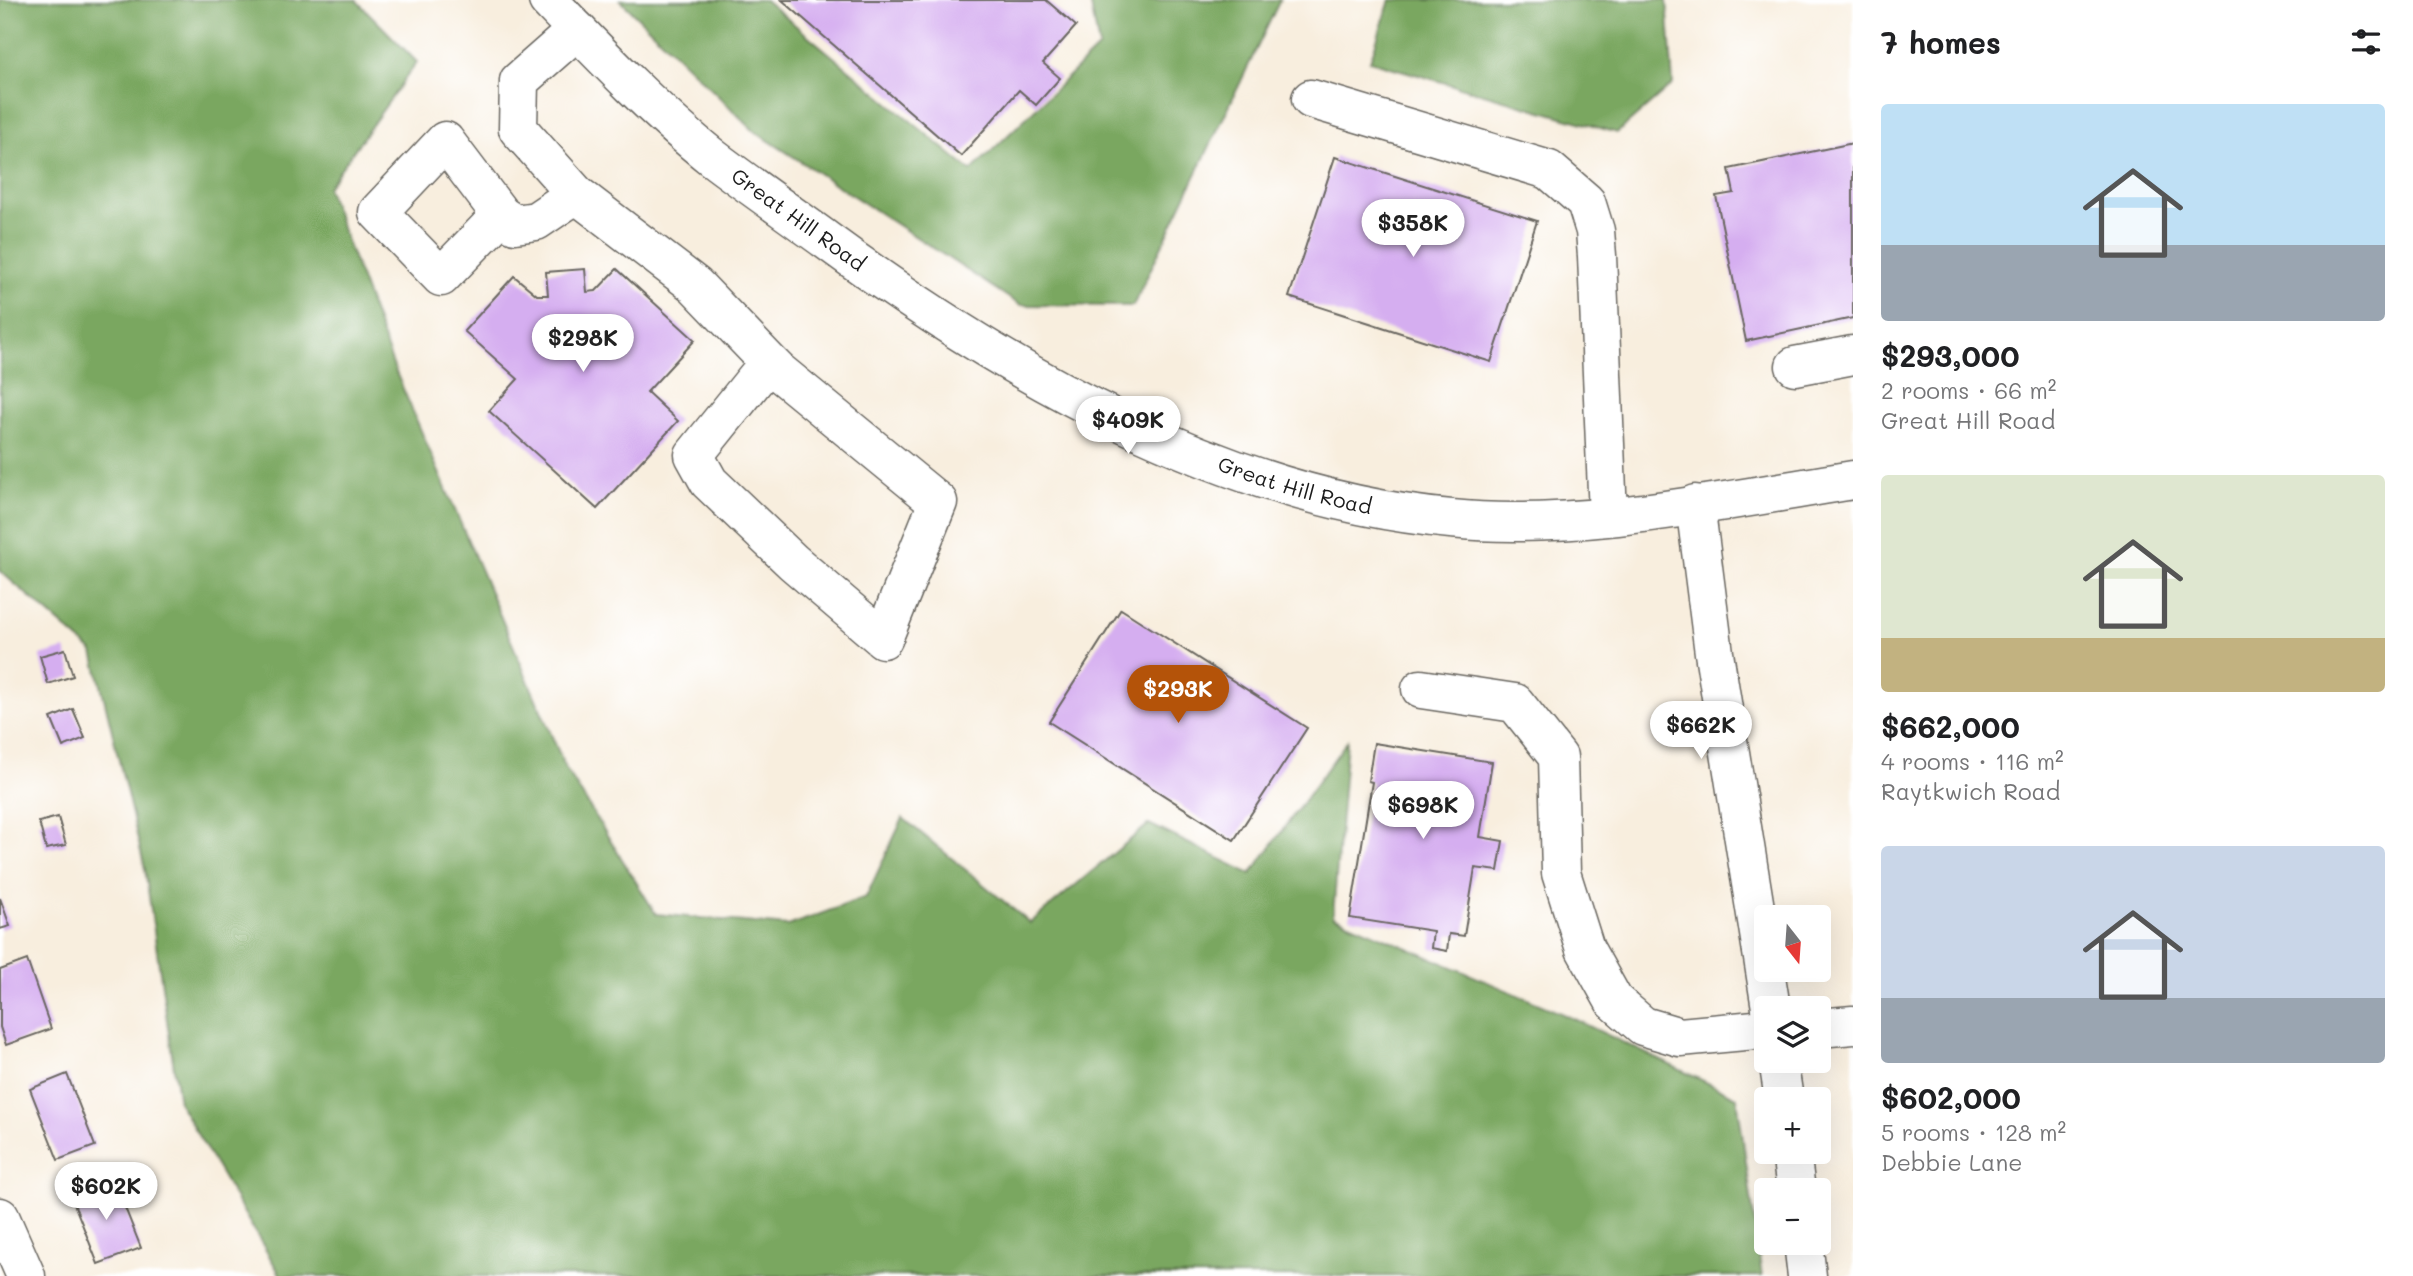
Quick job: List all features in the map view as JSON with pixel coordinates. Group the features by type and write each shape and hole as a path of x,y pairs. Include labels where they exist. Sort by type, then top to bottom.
{"street":[{"name":"Great Hill Road","path":"548,0 710,156 906,299 973,342 1089,406 1230,468 1308,492 1389,511 1454,520 1608,516 1853,480"},
{"path":"577,30 519,81 518,129 576,194 695,285 769,362 938,502 883,639 793,562 709,482 694,455 769,362"},
{"path":"1311,99 1549,170 1586,202 1595,231 1608,516"},
{"path":"501,215 515,224 536,220 576,194"},
{"path":"1795,366 1853,355"},
{"path":"1695,504 1714,653 1769,996"},
{"path":"1421,689 1515,703 1558,757 1561,873 1584,949 1614,1000 1643,1026 1680,1037 1754,1030"},
{"path":"1831,1027 1853,1025"},
{"path":"0,1217 26,1276"},
{"path":"1805,1255 1807,1276"}],"green space":[{"path":"0,0 356,0 417,62 327,188 395,370 566,769 656,914 788,926 866,897 903,818 1030,923 1149,824 1251,874 1347,741 1333,916 1572,1018 1737,1097 1754,1219 1754,1255 1759,1255 1762,1276 281,1276 179,1103 145,869 93,652 0,571"},
{"path":"620,0 765,0 971,171 1099,47 1090,0 1280,0 1133,306 1020,305 754,131"},
{"path":"1390,0 1667,0 1673,84 1617,133 1370,61"}],"building":[{"path":"782,0 1046,0 1076,26 1043,63 1060,78 1036,105 1019,90 961,156"},
{"path":"1853,143 1853,318 1746,341 1716,196 1734,193 1729,169"},
{"path":"1335,157 1537,221 1491,362 1289,297"},
{"path":"585,269 587,292 596,291 617,269 695,340 647,392 678,421 597,509 489,411 518,379 464,331 514,276 537,295 548,295 546,272"},
{"path":"1121,609 1307,728 1234,840 1049,722"},
{"path":"65,649 73,676 48,684 40,656"},
{"path":"73,709 85,738 63,747 51,718"},
{"path":"1374,743 1492,762 1480,837 1503,841 1498,871 1475,868 1464,936 1449,934 1447,951 1431,948 1433,931 1350,918 1372,782 1368,781"},
{"path":"58,817 66,845 46,849 39,822"},
{"path":"0,898 10,926 0,929"},
{"path":"27,960 51,1029 6,1045 0,1027 0,970"},
{"path":"67,1074 95,1146 58,1160 30,1089"},
{"path":"114,1180 141,1248 98,1264 71,1196"}]}
